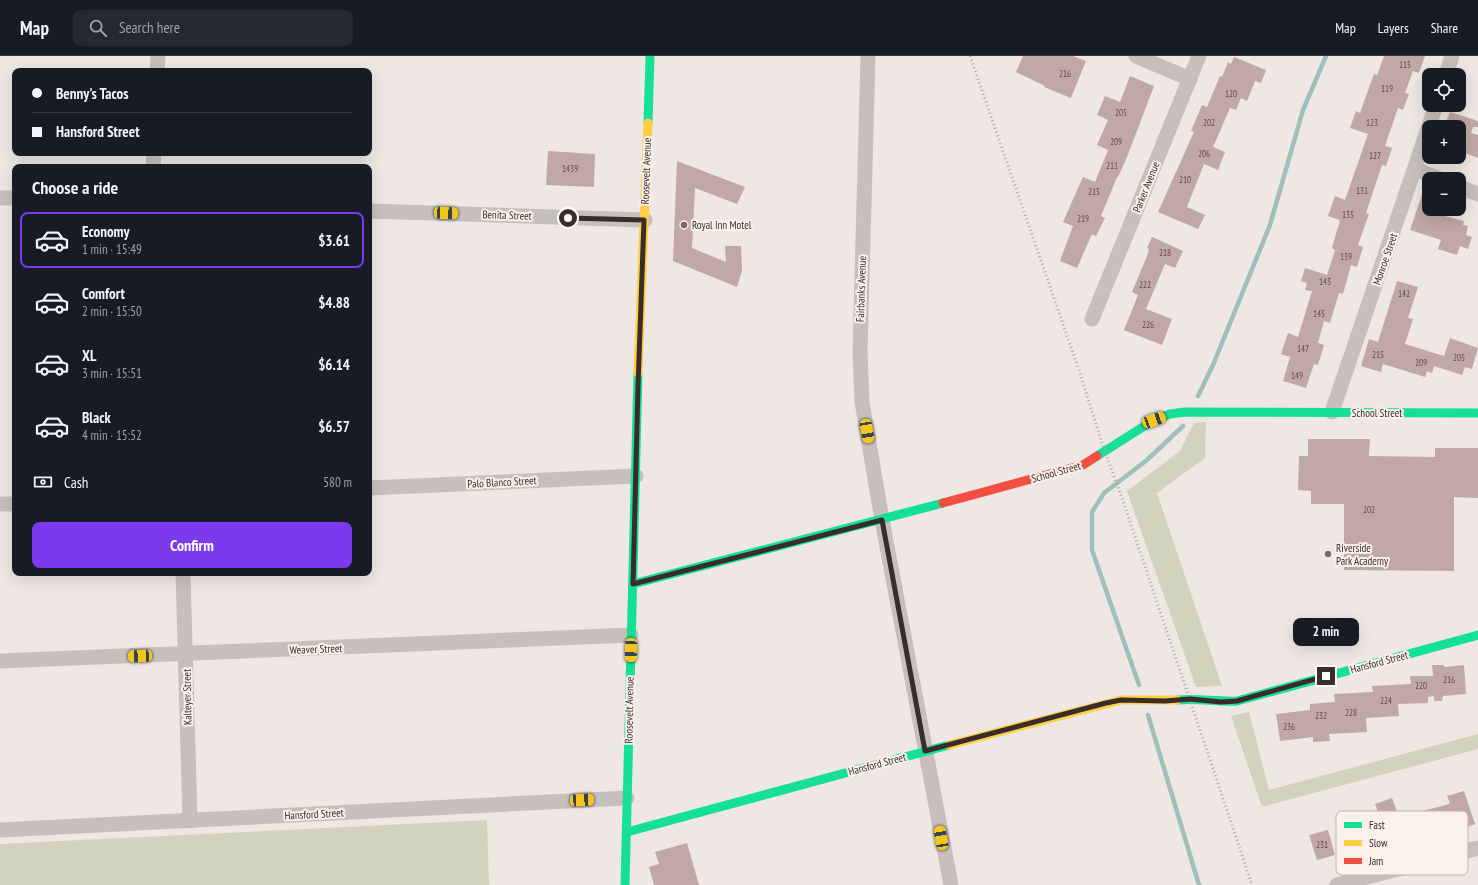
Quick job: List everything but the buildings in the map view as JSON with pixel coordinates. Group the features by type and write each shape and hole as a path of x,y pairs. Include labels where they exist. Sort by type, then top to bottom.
{"street":[{"path":"157,68 158,56"},
{"name":"Roosevelt Avenue","path":"625,885 631,635 650,56"},
{"name":"Fairbanks Avenue","path":"868,56 860,352 862,402 882,520 951,885"},
{"path":"1136,56 1190,78"},
{"name":"Parker Avenue","path":"1092,319 1199,56"},
{"path":"1448,68 1452,56"},
{"name":"Monroe Street","path":"1332,412 1434,112"},
{"path":"1415,169 1422,172"},
{"path":"1466,190 1478,194"},
{"path":"0,198 12,198"},
{"name":"Benita Street","path":"372,211 644,220"},
{"name":"School Street","path":"633,584 882,520 1083,465 1154,420 1170,414 1185,412 1478,412"},
{"name":"Palo Blanco Street","path":"372,488 636,476"},
{"path":"0,504 12,504"},
{"name":"Kalteyer Street","path":"183,576 190,821"},
{"name":"Weaver Street","path":"0,661 631,635"},
{"name":"Hansford Street","path":"627,832 925,751 1121,700 1165,701 1190,699 1221,702 1237,701 1478,635"},
{"name":"Hansford Street","path":"0,830 627,798"},
{"path":"1468,851 1478,848"},
{"path":"1337,885 1375,875"}],"green space":[{"path":"1206,422 1205,458 1157,493 1222,686 1196,687 1127,491 1180,451 1194,423"},
{"path":"1249,712 1269,790 1478,734 1478,749 1262,807 1231,716"},
{"path":"487,820 489,885 0,885 0,844"}],"waterway":[{"path":"1198,396 1213,365 1270,225 1303,110 1326,56"},
{"path":"1139,685 1092,550 1092,512 1104,493 1147,460 1183,426"},
{"path":"1148,715 1199,885"}],"railway":[{"path":"970,56 1080,373 1101,440 1123,501 1252,885"}],"traffic: fast":[{"path":"648,123 650,56"},
{"path":"625,885 638,373"},
{"path":"1097,456 1154,420 1170,414 1185,412 1478,413"},
{"path":"633,584 943,503"},
{"path":"1177,700 1192,699 1237,701 1478,635"},
{"path":"627,832 949,745"}],"traffic: slow":[{"path":"638,373 648,123"},
{"path":"949,745 1121,700 1177,700"}],"traffic: jam":[{"path":"943,503 1083,465 1097,456"}],"place":[{"name":"Royal Inn Motel","path":"684,225"},
{"name":"Riverside Park Academy","path":"1328,554"}],"route":[{"path":"568,218 644,220 633,584 882,520 925,751 1121,700 1165,701 1190,699 1221,702 1237,701 1326,676"}]}
